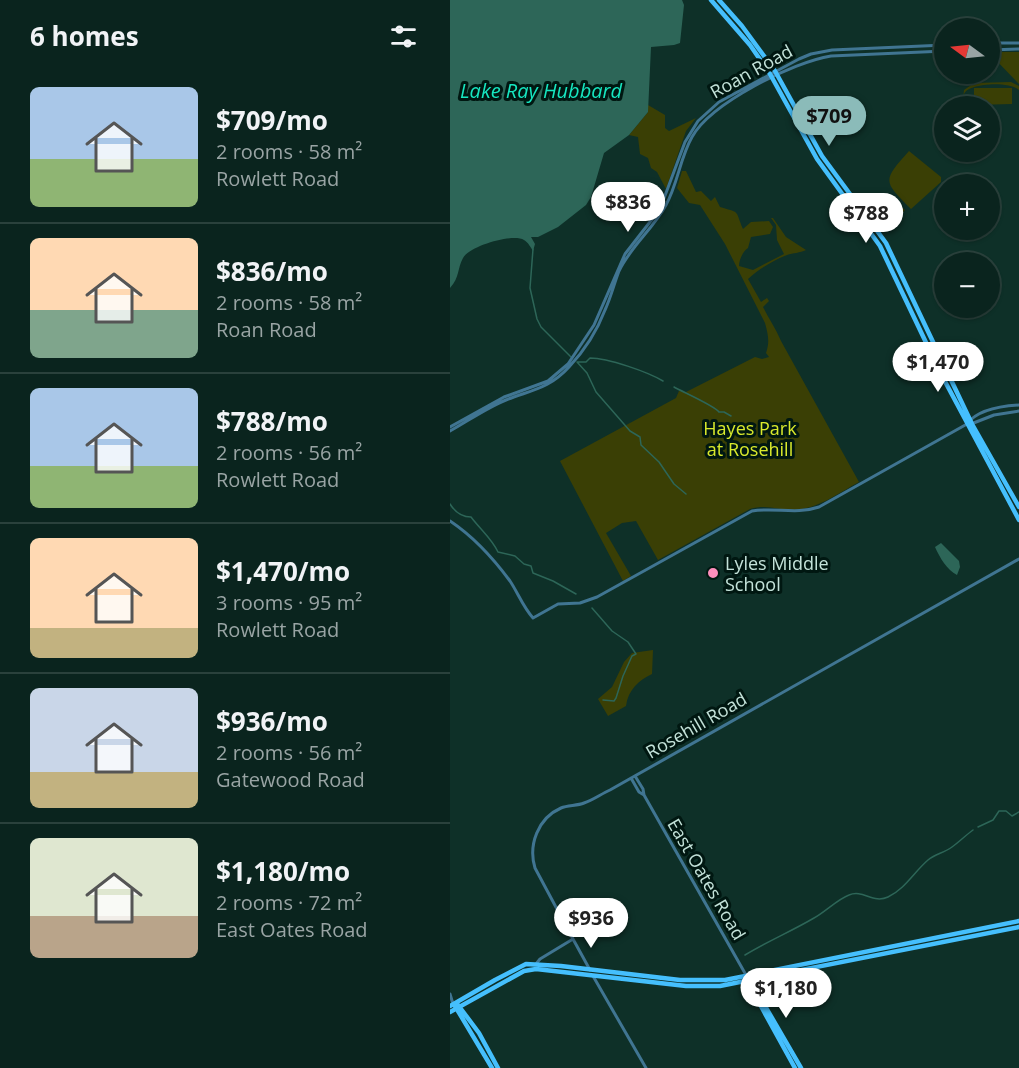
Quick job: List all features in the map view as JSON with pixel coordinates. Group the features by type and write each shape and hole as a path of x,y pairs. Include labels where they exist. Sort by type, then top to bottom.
{"main road":[{"path":"711,0 774,75"},
{"path":"719,0 742,26 774,75 820,158 877,229 905,292 1018,517"},
{"path":"970,422 1019,507"},
{"path":"536,966 686,986 720,986 1019,921"},
{"path":"450,1012 455,1005 489,983 525,965 589,969 688,981 748,980 1019,927"},
{"path":"756,990 756,984 760,979"},
{"name":"East Oates Road","path":"748,980 756,990 795,1068"},
{"name":"East Oates Road","path":"748,980 801,1068"},
{"path":"455,1005 498,1068"},
{"path":"481,1042 492,1068"}],"street":[{"path":"1000,43 1019,43"},
{"name":"Roan Road","path":"450,429 500,403 542,388 560,377 573,363 602,319 615,281 627,257 667,204 693,129 711,108 774,75 804,56 825,51 934,46"},
{"path":"1000,50 1019,49"},
{"name":"Roan Road","path":"774,75 806,62 831,56 934,51"},
{"path":"450,521 465,531 489,554 510,582 532,618 558,604 580,603 597,597 752,511 768,508 803,512 819,507 993,409 1019,405"},
{"path":"970,422 1019,411"},
{"name":"Rosehill Road","path":"646,1068 592,975 535,868 532,853 535,837 543,823 556,811 585,802 633,777 1019,559"},
{"name":"East Oates Road","path":"633,777 639,792 644,795 748,980"},
{"path":"536,966 540,959 573,939"},
{"path":"450,994 455,1005"}],"green space":[{"path":"1000,52 1019,52 1019,84 1000,64"},
{"path":"1011,82 1019,86 1019,90 1000,84"},
{"path":"973,84 991,84 970,89 965,96 964,90"},
{"path":"974,88 1012,88 1012,104 1000,104 1000,96 974,96"},
{"path":"648,105 665,115 665,128 669,131 696,118 686,131 666,189 657,172 651,168 648,158 640,154 638,137 629,135 648,112"},
{"path":"909,151 937,174 934,174 934,188 911,209 891,186 890,175"},
{"name":"Hayes Park at Rosehill","path":"682,171 686,171 696,192 701,191 711,201 715,197 720,207 736,213 743,229 751,222 769,221 773,227 770,234 751,237 739,266 753,270 784,254 777,240 776,225 771,218 786,237 806,250 776,260 748,279 761,302 767,298 769,301 763,307 859,482 811,507 793,510 767,507 750,509 658,560 636,521 622,523 606,533 631,576 623,581 560,461 676,398 679,391 686,392 755,357 762,359 769,357 766,353 768,338 765,323 725,244 700,205 689,203 677,188"},
{"path":"888,202 898,204 905,210 888,227 872,210 879,204"},
{"path":"653,650 652,674 635,686 626,706 608,716 598,699 612,687 624,662 632,653"}],"water":[{"name":"Lake Ray Hubbard","path":"450,0 682,0 684,5 680,43 651,47 648,112 629,135 604,153 591,197 586,205 558,227 538,237 531,237 535,244 533,251 525,241 511,238 482,245 467,253 450,288"},
{"path":"941,543 959,561 960,567 957,575 947,567 935,547"}],"waterway":[{"path":"533,249 530,288 537,319 541,327 571,357"},
{"path":"577,362 586,362 590,358 607,360 663,381"},
{"path":"577,362 587,373 596,392 630,431 640,437 641,445 659,462 674,484 686,494"},
{"path":"674,387 719,412 731,416"},
{"path":"450,504 459,514 471,517 498,552 515,556 524,564 531,566 533,573 576,594"},
{"path":"592,608 612,631 628,642 636,654 632,656 614,701 603,700"},
{"path":"978,827 993,820 999,811 1006,811 1012,816 1019,812"},
{"path":"745,955 814,918 849,895 859,894 883,899 894,894 928,860 949,849 973,830"}],"place":[{"name":"Lyles Middle School","path":"713,573"}]}
